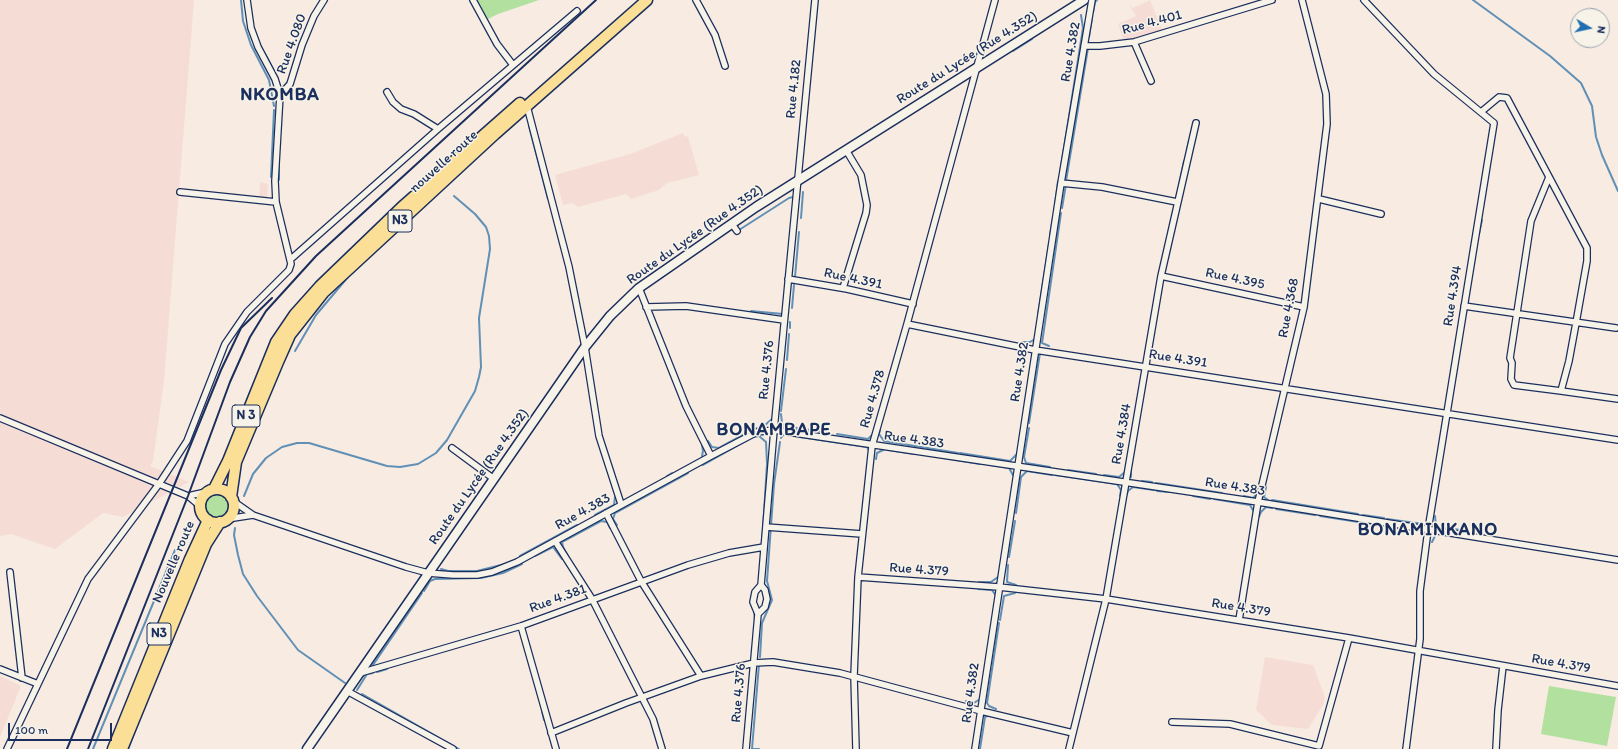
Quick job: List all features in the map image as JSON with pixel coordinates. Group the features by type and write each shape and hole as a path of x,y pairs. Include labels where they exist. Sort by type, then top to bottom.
{"highway":[{"name":"nouvelle route","path":"210,491 228,461 276,342 295,314 316,290 493,132 637,0"},
{"name":"nouvelle route","path":"493,132 527,106 647,0"},
{"name":"nouvelle route","path":"232,499 236,462 290,336 324,292 373,240"},
{"path":"222,489 232,499 232,513 223,521 208,520 202,514 200,506 201,498 210,491 222,489"},
{"name":"Nouvelle route","path":"113,749 190,559 208,520"},
{"name":"Nouvelle route","path":"122,749 206,544 223,521"}],"main road":[{"name":"Route du Lycée (Rue 4.352)","path":"307,749 585,347 610,316 648,279 684,252 732,224 977,66 1084,0"}],"street":[{"path":"8,749 88,579 159,484 187,441 225,344 247,312 289,270 291,259 276,202 275,181 280,95 275,79 258,47 251,28 247,0"},
{"name":"Rue 4.080","path":"280,95 290,84 302,45 314,16 324,0"},
{"path":"473,0 497,44 513,64"},
{"path":"696,0 715,35 725,66"},
{"name":"Rue 4.182","path":"797,181 815,0"},
{"name":"Rue 4.378","path":"856,749 854,676 858,577 872,446 913,304 995,0"},
{"name":"Rue 4.382","path":"975,749 1061,183 1092,0"},
{"name":"Rue 4.401","path":"1084,46 1100,46 1134,42 1272,0"},
{"name":"Rue 4.368","path":"1239,620 1258,502 1304,307 1319,199 1327,124 1326,94 1302,0"},
{"name":"Rue 4.394","path":"1364,0 1434,74 1494,123 1428,530 1420,591 1419,650 1406,749"},
{"path":"291,259 438,129 577,11"},
{"path":"1134,42 1151,81"},
{"path":"387,92 393,102 401,109 414,114 438,129"},
{"path":"1481,112 1499,97 1507,98 1574,223 1588,254 1569,361 1560,391"},
{"path":"527,106 569,267 585,347 599,436 621,504"},
{"name":"Rue 4.384","path":"1069,749 1106,599 1161,276 1196,123"},
{"path":"843,288 866,213 867,205 861,175 846,150"},
{"path":"1549,177 1531,221 1510,358 1512,363 1511,383 1514,385 1618,399"},
{"name":"Rue 4.376","path":"761,585 797,181"},
{"path":"1061,183 1102,187 1177,202"},
{"path":"180,192 276,202"},
{"path":"1319,199 1381,214"},
{"path":"732,224 737,231"},
{"name":"Rue 4.395","path":"1161,276 1304,307"},
{"name":"Rue 4.391","path":"788,279 843,288 913,304"},
{"path":"639,288 686,406 710,456"},
{"path":"646,307 686,306 784,320"},
{"path":"1464,306 1616,328"},
{"name":"Rue 4.391","path":"907,324 1035,350 1284,387 1618,440"},
{"path":"0,418 188,496 200,506"},
{"name":"Rue 4.383","path":"253,515 428,573 453,576 477,575 492,572 518,562 710,456 757,432 774,430 872,446 1258,502 1618,560"},
{"path":"452,448 494,479"},
{"path":"188,496 210,491"},
{"path":"232,499 253,515"},
{"path":"606,514 641,581 701,676"},
{"path":"223,521 253,515"},
{"path":"766,527 862,534"},
{"path":"555,541 592,599 653,719 662,749"},
{"name":"Rue 4.381","path":"360,673 521,626 641,581 722,555 764,547"},
{"path":"10,572 22,678"},
{"name":"Rue 4.379","path":"858,577 999,587 1106,599 1349,638 1618,686"},
{"path":"761,585 766,594 767,603 758,614 753,602 755,592 761,585"},
{"name":"Rue 4.376","path":"746,749 758,614"},
{"path":"521,626 556,749"},
{"path":"1172,722 1230,724 1319,748 1349,638"},
{"path":"551,733 701,676 754,663 773,662 854,676 1073,733"},
{"path":"1496,749 1498,710 1503,666"},
{"path":"0,669 38,684"},
{"path":"347,691 453,749"}],"shaded area":[{"path":"0,0 194,0 164,381 153,461 150,466 189,482 123,517 103,513 55,549 11,534 0,536"},
{"path":"1150,0 1162,30 1124,41 1118,24 1136,16 1129,4 1133,8"},
{"path":"683,133 685,137 688,136 699,175 667,183 659,190 631,199 626,194 578,207 572,203 563,205 555,175 630,154"},
{"path":"260,182 268,184 267,197 259,197"},
{"path":"1265,657 1313,665 1325,697 1323,705 1308,729 1272,725 1256,710"},
{"path":"0,676 21,686 0,737"}],"green space":[{"path":"477,0 539,0 498,14 486,20"},
{"path":"217,492 227,496 231,506 227,516 217,520 207,516 203,506 207,496"},
{"path":"1549,686 1616,697 1607,746 1541,734"}],"waterway":[{"path":"241,0 243,21 251,45 269,80 274,106"},
{"path":"1093,12 1095,2 1097,0"},
{"path":"1473,0 1550,56 1581,83 1592,106 1596,137 1602,155 1618,191"},
{"path":"1060,173 1083,28 1081,15"},
{"path":"1089,37 1092,18"},
{"path":"1013,51 1032,39"},
{"path":"1066,181 1088,48"},
{"path":"265,54 275,73"},
{"path":"271,177 274,110"},
{"path":"529,126 548,199"},
{"path":"1187,150 1189,141"},
{"path":"279,161 279,180"},
{"path":"1179,186 1184,161"},
{"path":"1054,213 1058,181"},
{"path":"1062,208 1066,184"},
{"path":"801,218 803,192"},
{"path":"244,496 253,474 266,458 282,447 297,443 309,443 387,466 400,467 418,464 436,453 447,440 475,391 479,377 481,367 479,318 490,249 489,236 486,227 475,214 454,196"},
{"path":"739,230 789,198 793,197 795,200"},
{"path":"1049,346 1042,343 1061,213"},
{"path":"1050,235 1053,218"},
{"path":"1479,234 1482,220"},
{"path":"795,277 799,232"},
{"path":"1038,315 1049,244"},
{"path":"295,351 316,315 348,277"},
{"path":"792,308 794,285"},
{"path":"751,311 783,314"},
{"path":"790,322 790,328"},
{"path":"787,360 789,334"},
{"path":"1023,342 1030,342 1035,339"},
{"path":"1029,423 1040,353"},
{"path":"781,411 786,369"},
{"path":"781,414 782,423 784,426 830,433"},
{"path":"708,441 712,447 719,448 752,430 764,426 773,418"},
{"path":"1029,428 1024,457 1026,463 1050,467"},
{"path":"880,430 879,434 884,441 958,453"},
{"path":"781,438 784,434 786,434"},
{"path":"837,434 868,439 873,434"},
{"path":"703,465 753,437 759,436 766,442 767,464 762,545"},
{"path":"800,437 867,447 870,452"},
{"path":"760,657 762,623 772,600 767,581 774,484 780,442"},
{"path":"702,445 702,456"},
{"path":"876,459 877,453 885,449"},
{"path":"889,450 914,454"},
{"path":"960,453 1010,461 1017,454"},
{"path":"944,458 980,464"},
{"path":"991,465 1009,468 1014,477"},
{"path":"1131,469 1131,477"},
{"path":"1068,470 1096,474"},
{"path":"1016,513 1021,477 1027,471 1052,475"},
{"path":"1104,475 1119,477 1125,472"},
{"path":"667,476 672,473"},
{"path":"617,525 613,519 615,513 688,473"},
{"path":"1056,475 1117,484"},
{"path":"1142,481 1152,482"},
{"path":"1156,483 1222,493"},
{"path":"1117,484 1121,490 1120,496"},
{"path":"1127,494 1133,487 1154,490"},
{"path":"1266,487 1264,497 1268,500"},
{"path":"1157,491 1169,492"},
{"path":"1244,496 1253,498 1258,493"},
{"path":"1193,496 1210,499"},
{"path":"595,515 614,505 615,497"},
{"path":"1214,499 1250,505"},
{"path":"1272,500 1358,514"},
{"path":"1250,505 1254,512"},
{"path":"1261,512 1266,507 1272,508"},
{"path":"1276,509 1315,515"},
{"path":"1259,517 1261,512"},
{"path":"1363,515 1384,518"},
{"path":"1320,516 1416,531"},
{"path":"1435,516 1436,526 1445,528"},
{"path":"1387,519 1423,524"},
{"path":"568,556 562,542 601,521 607,522 610,528"},
{"path":"1009,557 1015,521"},
{"path":"520,556 577,525"},
{"path":"235,528 234,535 243,574 257,596 298,650 345,683"},
{"path":"1449,528 1465,531"},
{"path":"1422,532 1425,536"},
{"path":"1432,542 1435,536"},
{"path":"535,556 553,547 562,559"},
{"path":"93,749 175,550"},
{"path":"441,569 448,571 477,571 505,564"},
{"path":"424,591 430,581 435,579 481,578 503,573 522,564"},
{"path":"1008,565 1007,582 1016,585"},
{"path":"979,582 991,582 999,575"},
{"path":"978,589 992,590 996,596"},
{"path":"373,665 422,593"},
{"path":"1000,620 1004,596 1015,593"},
{"path":"754,610 755,620"},
{"path":"996,709 989,706 987,703 999,623"},
{"path":"752,749 759,664"},
{"path":"377,672 387,669"},
{"path":"357,690 367,674 373,673"},
{"path":"362,694 459,749"},
{"path":"974,703 980,699"},
{"path":"966,701 974,703"},
{"path":"542,711 544,720"},
{"path":"128,749 142,713"},
{"path":"980,749 985,717 990,715"},
{"path":"548,730 552,740"},
{"path":"752,749 759,749"}],"railway":[{"path":"88,749 188,496 230,382 250,337 266,311 316,256 596,0"},
{"path":"67,749 221,370 241,328 272,298"}],"district":[{"name":"NKOMBA","path":"280,95"},
{"name":"BONAMBAPE","path":"774,430"},
{"name":"BONAMINKANO","path":"1428,530"}]}
